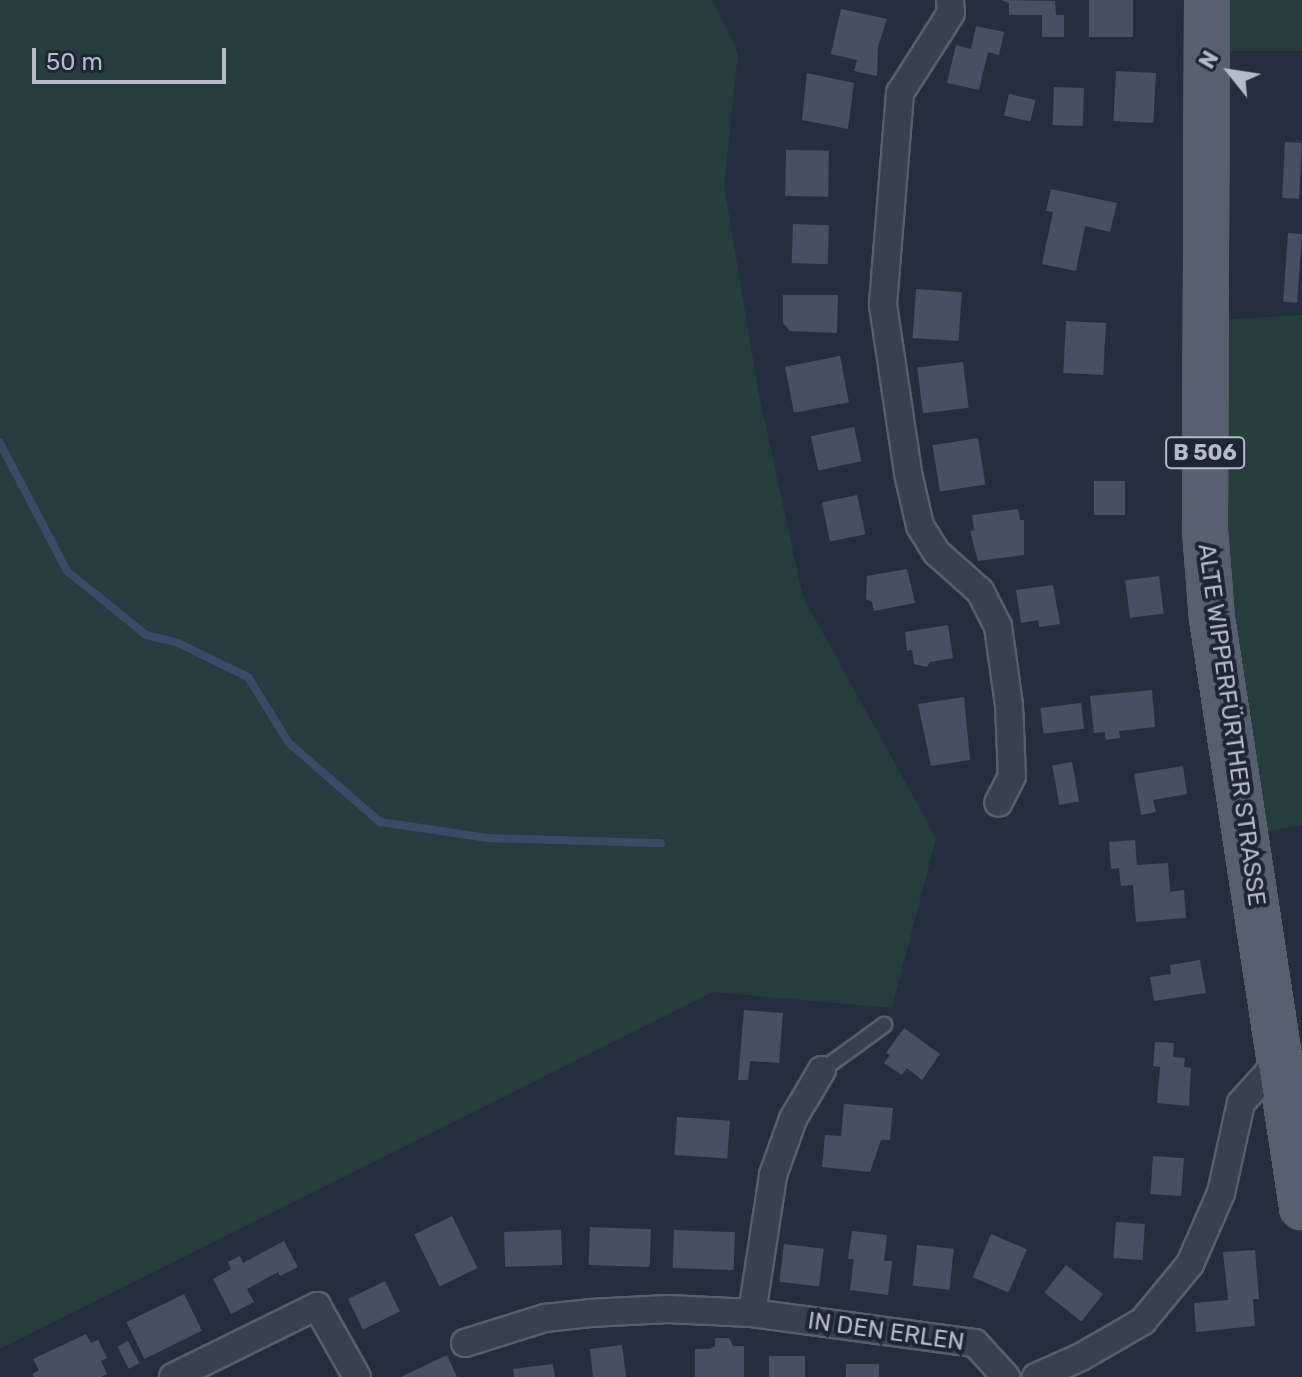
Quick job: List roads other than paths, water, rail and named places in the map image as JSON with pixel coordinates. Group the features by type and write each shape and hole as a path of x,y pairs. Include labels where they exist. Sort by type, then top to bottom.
{"main road":[{"name":"ALTE WIPPERFÜRTHER STRASSE","path":"1207,0 1205,530 1221,685 1302,1207"}],"street":[{"path":"950,0 951,13 900,93 883,305 908,473 920,526 936,552 980,591 998,626 1009,705 1012,776 998,803"},
{"path":"1036,1377 1081,1357 1143,1321 1190,1264 1221,1193 1241,1103 1279,1061"},
{"path":"752,1313 773,1175 793,1119 822,1070"},
{"path":"173,1377 317,1306 357,1377"},
{"name":"IN DEN ERLEN","path":"465,1343 545,1318 590,1313 668,1309 752,1313 975,1343 1006,1377"}],"lane":[{"path":"822,1070 884,1025"}],"waterway":[{"path":"0,443 67,571 146,635 178,643 248,677 289,743 380,822 488,838 661,843"}]}
